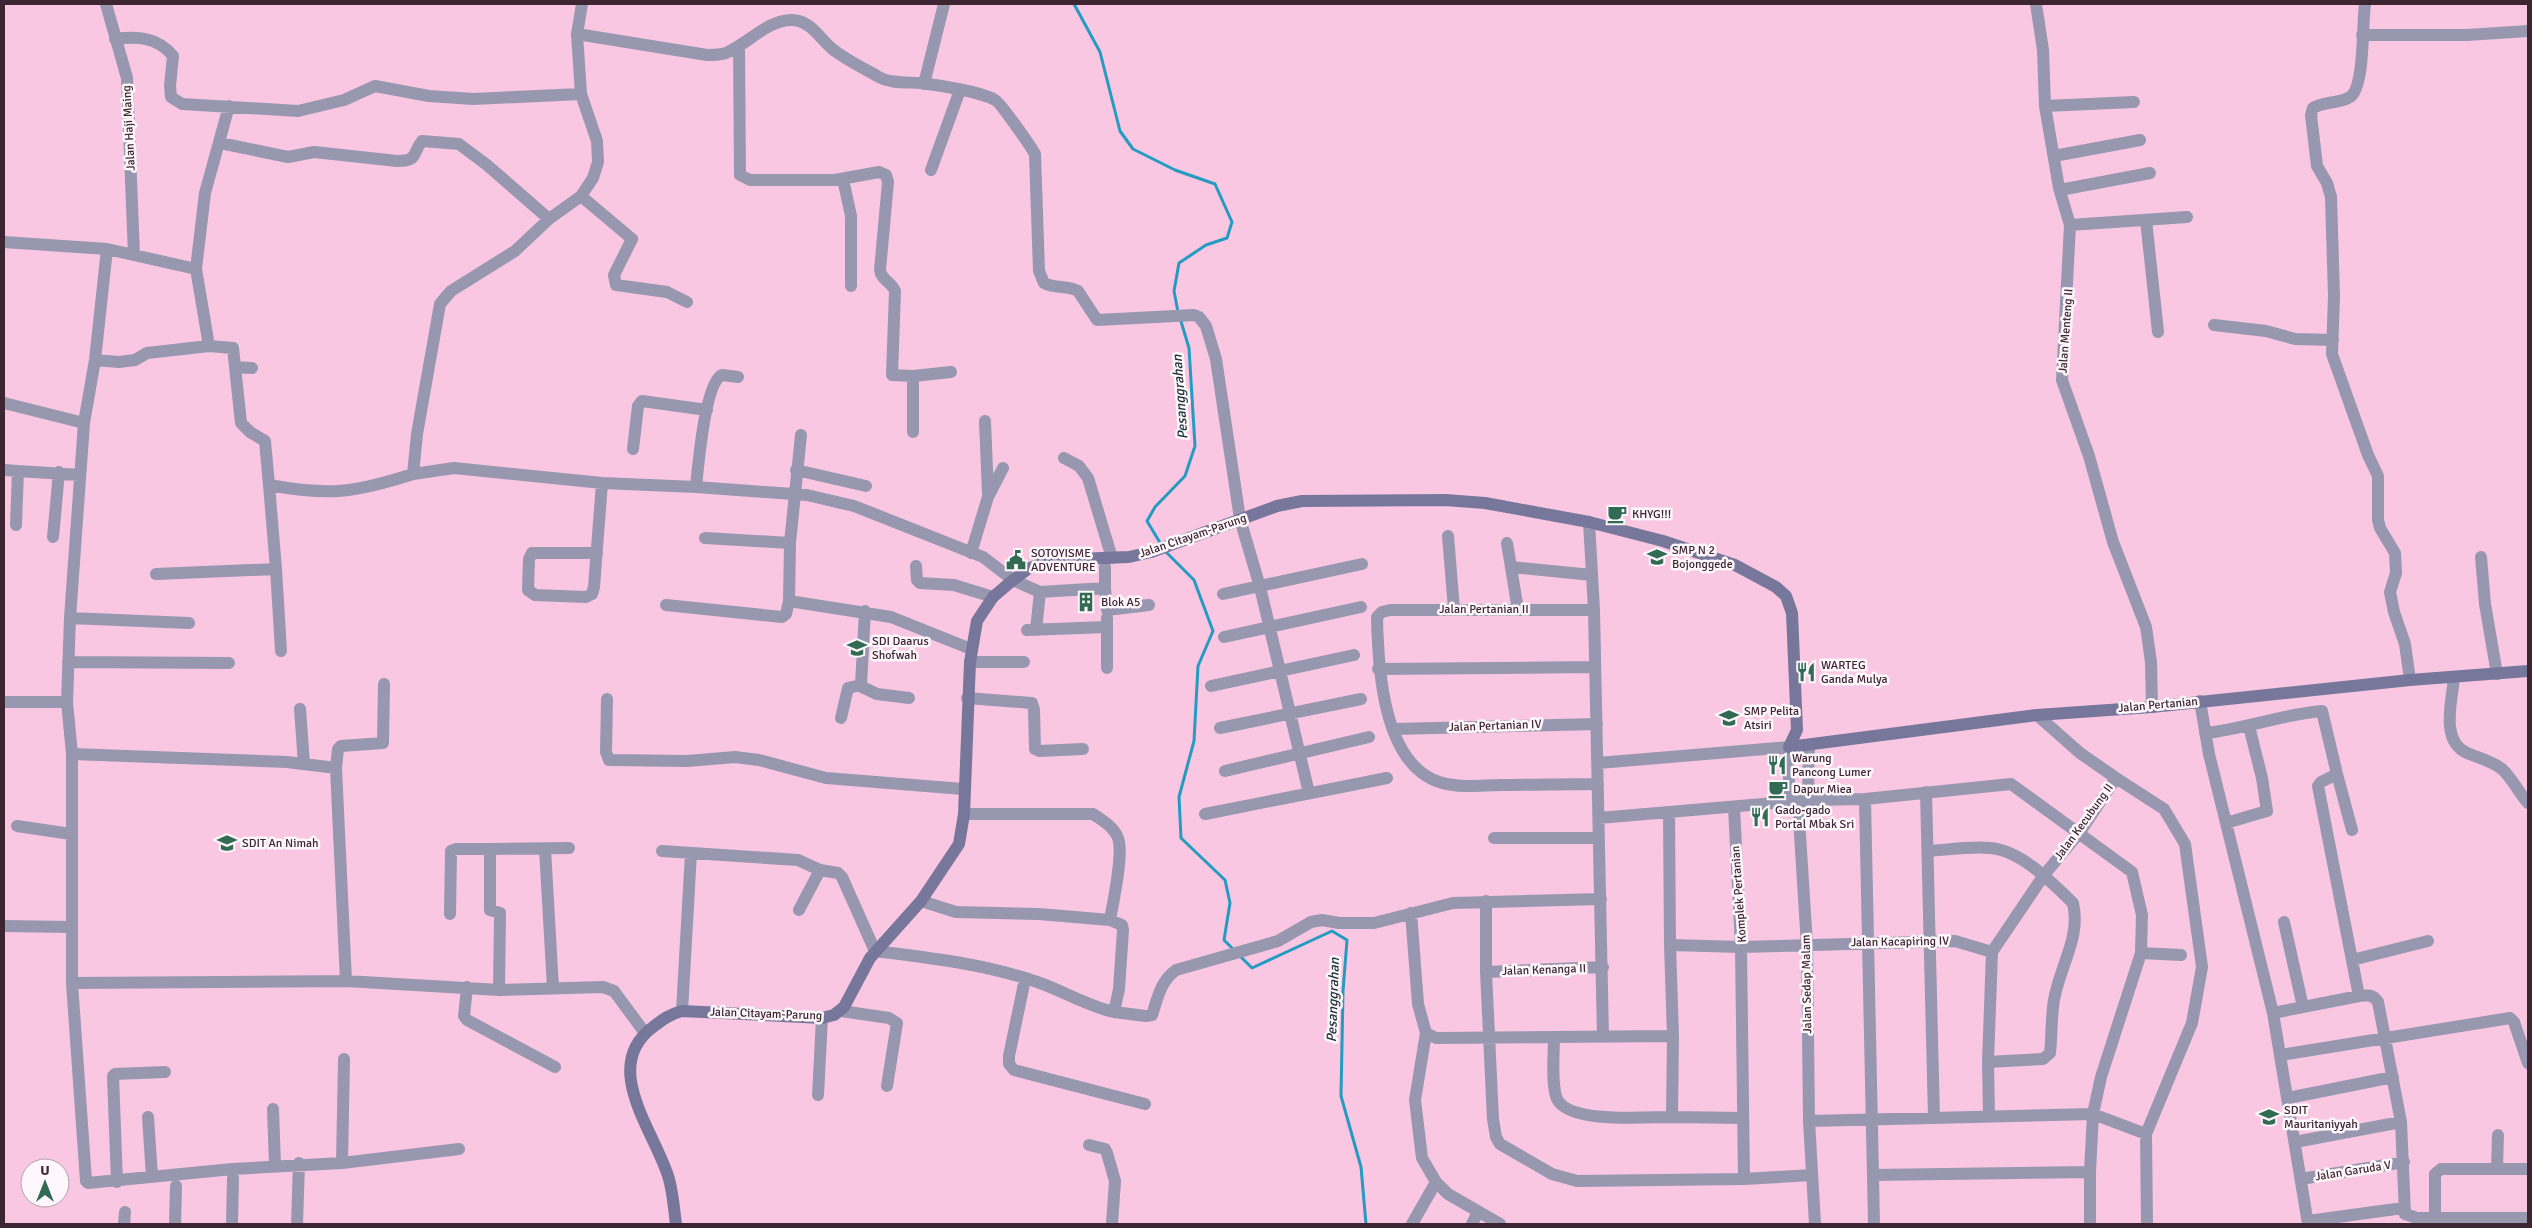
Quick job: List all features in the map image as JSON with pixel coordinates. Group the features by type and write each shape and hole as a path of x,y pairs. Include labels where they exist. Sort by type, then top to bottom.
{"street":[{"name":"Jalan Haji Maing","path":"106,4 127,78 129,94 134,255"},
{"path":"413,474 418,425 440,304 450,291 515,251 549,219 581,196 597,170 599,153 597,141 581,94 578,34 582,4"},
{"path":"924,84 944,4"},
{"name":"Jalan Menteng II","path":"2036,4 2043,50 2045,106 2060,190 2070,225 2062,380 2089,456 2113,542 2146,627 2151,662 2152,706"},
{"path":"2365,4 2360,77 2356,90 2348,98 2318,104 2312,111 2317,166 2331,197 2332,354 2372,466 2378,476 2378,520 2380,528 2395,553 2396,573 2390,592 2394,612 2405,644 2410,680"},
{"path":"578,34 707,55 724,54 770,26 782,21 795,20 808,25 834,50 886,80 960,90 994,98 999,102 1022,137 1033,149 1039,270 1044,283 1050,286 1073,288 1078,291 1097,320 1194,314 1206,326 1216,359 1240,519 1260,587 1309,793"},
{"path":"2362,35 2451,35 2528,30"},
{"path":"115,39 136,36 146,37 169,50 173,56 170,91 176,102 283,111 305,110 344,100 375,86 429,96 473,99 581,94"},
{"path":"740,46 740,175 750,180 835,180 880,172 887,177 880,270 883,278 891,284 895,291 892,375 913,376 951,372"},
{"path":"931,170 960,90"},
{"path":"2045,106 2134,102"},
{"path":"209,346 196,270 205,193 229,106"},
{"path":"2054,156 2140,140"},
{"path":"220,143 288,157 314,152 397,161 405,161 414,157 422,141 459,144 487,165 549,219"},
{"path":"2060,190 2150,173"},
{"path":"843,179 850,210 851,286"},
{"path":"581,196 632,239 614,275 616,285 667,292 687,302"},
{"path":"2070,225 2164,217 2187,217"},
{"path":"2146,220 2158,332"},
{"path":"4,242 107,249 196,270"},
{"path":"107,249 95,360 84,423 70,618 67,702 72,754 72,983 86,1181 88,1183 117,1182 275,1165 342,1163 459,1149"},
{"path":"2214,325 2266,332 2295,339 2333,340"},
{"path":"95,360 119,362 136,360 147,353 209,346 234,348 241,423 250,432 265,440 281,651"},
{"path":"236,367 252,368"},
{"path":"913,376 913,432"},
{"path":"696,487 706,410 718,377 738,377"},
{"path":"633,449 638,406 642,401 706,410"},
{"path":"4,403 84,423"},
{"path":"986,421 988,497"},
{"path":"666,605 782,617 786,614 789,600 790,543 796,470 801,435"},
{"path":"1064,458 1079,466 1088,478 1108,563 1106,588 1106,668"},
{"path":"268,485 307,492 336,493 371,488 413,474 454,468 602,483 794,494 854,506 971,553 994,564 1013,580 1040,592 1106,588"},
{"path":"971,553 988,497 1003,468"},
{"path":"4,470 59,472 80,475"},
{"path":"16,525 18,470"},
{"path":"796,470 866,486"},
{"path":"53,537 59,472"},
{"path":"597,553 532,553 529,559 528,590 535,595 590,596 594,588 597,553 602,483"},
{"name":"Jalan Citayam-Parung","path":"676,1224 669,1179 639,1112 631,1076 630,1061 634,1045 645,1033 668,1016 682,1011 822,1018 841,1010 848,1002 875,951 921,901 959,844 964,814 967,698 971,649 977,620 993,597 1013,580 1028,569 1049,560 1108,563 1151,552 1277,506 1302,501 1419,500 1485,503 1589,522 1663,541 1735,566 1776,587 1786,596 1792,613 1796,730 1789,747"},
{"path":"1589,522 1594,610 1598,763 1602,1037"},
{"path":"1448,536 1454,609"},
{"path":"705,538 790,543"},
{"path":"1507,544 1518,610"},
{"path":"2481,556 2485,604 2497,674"},
{"path":"1223,594 1362,564"},
{"path":"916,566 917,580 920,583 954,585 993,597"},
{"path":"1511,566 1592,575"},
{"path":"156,574 276,569"},
{"path":"1040,592 1031,630 1107,627"},
{"path":"789,600 865,611 891,618 971,649"},
{"path":"1107,610 1149,605"},
{"path":"1224,637 1361,607"},
{"name":"Jalan Pertanian II","path":"1378,669 1377,617 1382,612 1390,610 1454,609 1594,610"},
{"path":"860,686 865,611"},
{"path":"70,618 190,623"},
{"path":"1211,686 1354,655"},
{"path":"68,662 229,663"},
{"path":"970,662 1024,662"},
{"path":"1595,667 1378,669 1383,699 1394,729 1410,760 1437,781 1450,785 1598,784"},
{"name":"Jalan Pertanian","path":"1789,747 2037,716 2200,702 2410,680 2528,671"},
{"path":"2454,678 2450,728 2452,741 2464,751 2492,762 2503,770 2528,803"},
{"path":"346,981 336,768 338,749 342,746 383,743 384,684"},
{"path":"841,718 848,688 860,686 877,694 909,698"},
{"path":"967,698 1032,703 1034,710 1035,749 1039,751 1083,749"},
{"path":"607,699 606,752 609,760 687,761 735,758 759,760 826,778 964,789"},
{"path":"1220,728 1361,699"},
{"path":"4,702 67,702"},
{"path":"2200,702 2205,733 2273,1013 2308,1222 2403,1208"},
{"path":"300,709 304,764"},
{"path":"2205,733 2248,726 2304,712 2322,711 2352,830"},
{"path":"2037,716 2080,753 2116,778"},
{"name":"Jalan Pertanian IV","path":"1394,729 1597,724"},
{"path":"2226,822 2267,811 2261,770 2248,726"},
{"path":"1796,730 1809,746"},
{"path":"1225,771 1369,737"},
{"name":"Jalan Sedap Malam","path":"1809,746 1808,800 1799,819 1807,945 1809,1121 1814,1224"},
{"path":"1598,763 1789,747 1789,802 1799,819"},
{"path":"72,754 304,764 336,768"},
{"path":"2337,774 2321,782 2318,786 2359,996"},
{"path":"1205,814 1387,778"},
{"name":"Jalan Kecubung II","path":"1992,952 2044,875 2080,832 2116,778 2164,809 2185,844 2202,967 2192,1023 2146,1134 2147,1224"},
{"path":"1599,818 1808,800 1865,799 2011,784 2080,832 2132,872 2142,915 2141,953 2101,1076 2093,1114 2090,1224"},
{"path":"1926,792 1934,1118"},
{"path":"1865,799 1874,1224"},
{"name":"Komplek Pertanian","path":"1734,807 1741,947 1807,945"},
{"path":"1669,812 1673,1036 1672,1117"},
{"path":"964,814 1093,814 1109,825 1118,838 1118,863 1110,920"},
{"path":"17,826 71,834"},
{"path":"1494,838 1599,838"},
{"path":"450,914 451,852 456,849 569,848"},
{"path":"1928,851 1992,848 2016,857 2044,875 2073,903 2076,924 2075,933 2064,961 2054,1000 2050,1053 2042,1059 1988,1062"},
{"path":"490,849 490,910 500,914 499,990"},
{"path":"545,849 553,988"},
{"path":"662,852 798,860 820,870 838,873 842,877 875,951 962,963 1039,982 1101,1009 1146,1016 1152,1015 1160,988 1167,977 1176,970 1278,941 1311,922 1322,920 1339,923 1374,923 1453,903 1600,899"},
{"path":"682,1011 691,853"},
{"path":"799,910 820,870"},
{"path":"921,901 956,912 1039,914 1110,920 1122,926 1114,1012"},
{"path":"1486,901 1486,972 1493,1119 1496,1137 1500,1144 1533,1165 1552,1174 1577,1181 1744,1179 1812,1175"},
{"path":"1411,913 1418,1004 1426,1033 1415,1100 1422,1158 1436,1182 1448,1194 1500,1224"},
{"path":"2284,922 2303,1007"},
{"path":"4,926 71,927"},
{"name":"Jalan Kacapiring IV","path":"1807,945 1955,941 1992,952"},
{"path":"2352,960 2428,941"},
{"path":"1670,945 1741,947 1744,1179"},
{"path":"1989,1118 1988,1062 1992,952"},
{"path":"2141,953 2182,955"},
{"name":"Jalan Kenanga II","path":"1486,972 1602,967"},
{"path":"1025,979 1009,1056 1009,1064 1014,1070 1145,1104"},
{"path":"72,983 346,981 499,990 609,987 645,1033"},
{"path":"467,987 464,1016 467,1020 555,1067"},
{"path":"2273,1013 2369,994 2375,997 2401,1122 2404,1162 2403,1208 2405,1214 2410,1217 2435,1221 2528,1218"},
{"path":"841,1010 889,1018 897,1023 887,1086"},
{"path":"818,1095 822,1018"},
{"path":"2281,1055 2510,1018 2514,1022 2528,1062"},
{"path":"1426,1033 1436,1038 1673,1036"},
{"path":"1554,1037 1556,1097 1567,1110 1590,1116 1743,1118"},
{"path":"342,1163 344,1059"},
{"path":"117,1182 113,1076 116,1074 165,1072"},
{"path":"2288,1098 2393,1077"},
{"path":"273,1109 275,1165"},
{"path":"1809,1121 2093,1114 2146,1134"},
{"path":"148,1117 152,1177"},
{"path":"2295,1142 2401,1122"},
{"path":"2497,1169 2498,1135"},
{"path":"1089,1145 1105,1149 1107,1153 1115,1181 1112,1224"},
{"name":"Jalan Garuda V","path":"2301,1179 2404,1162"},
{"path":"297,1224 299,1163"},
{"path":"2435,1221 2435,1174 2441,1169 2528,1169"},
{"path":"1874,1175 2090,1172"},
{"path":"232,1178 232,1224"},
{"path":"289,1224 290,1183 298,1182"},
{"path":"1412,1224 1436,1182"},
{"path":"175,1224 176,1186"},
{"path":"1472,1224 1478,1212"}],"waterway":[{"name":"Pesanggrahan","path":"1074,4 1100,52 1120,131 1133,149 1175,170 1215,184 1232,222 1227,238 1206,245 1179,263 1174,291 1178,312"},
{"name":"Pesanggrahan","path":"1162,546 1147,521 1155,507 1185,476 1195,446 1189,348 1180,318"},
{"name":"Pesanggrahan","path":"1165,551 1194,580 1213,631 1198,666 1194,741 1179,797 1181,838 1225,880 1230,903 1224,940 1234,950"},
{"name":"Pesanggrahan","path":"1239,955 1252,968 1332,931 1347,940 1343,991 1341,1096 1361,1167 1366,1224"}],"place":[{"name":"KHYG!!!","path":"1617,514"},
{"name":"SMP N 2 Bojonggede","path":"1657,557"},
{"name":"SOTOYISME ADVENTURE","path":"1016,560"},
{"name":"Blok A5","path":"1086,602"},
{"name":"SDI Daarus Shofwah","path":"857,648"},
{"name":"WARTEG Ganda Mulya","path":"1806,672"},
{"name":"SMP Pelita Atsiri","path":"1729,718"},
{"name":"Warung Pancong Lumer","path":"1777,765"},
{"name":"Dapur Miea","path":"1778,789"},
{"name":"Gado-gado Portal Mbak Sri","path":"1760,817"},
{"name":"SDIT An Nimah","path":"227,843"},
{"name":"SDIT Mauritaniyyah","path":"2269,1117"}]}
